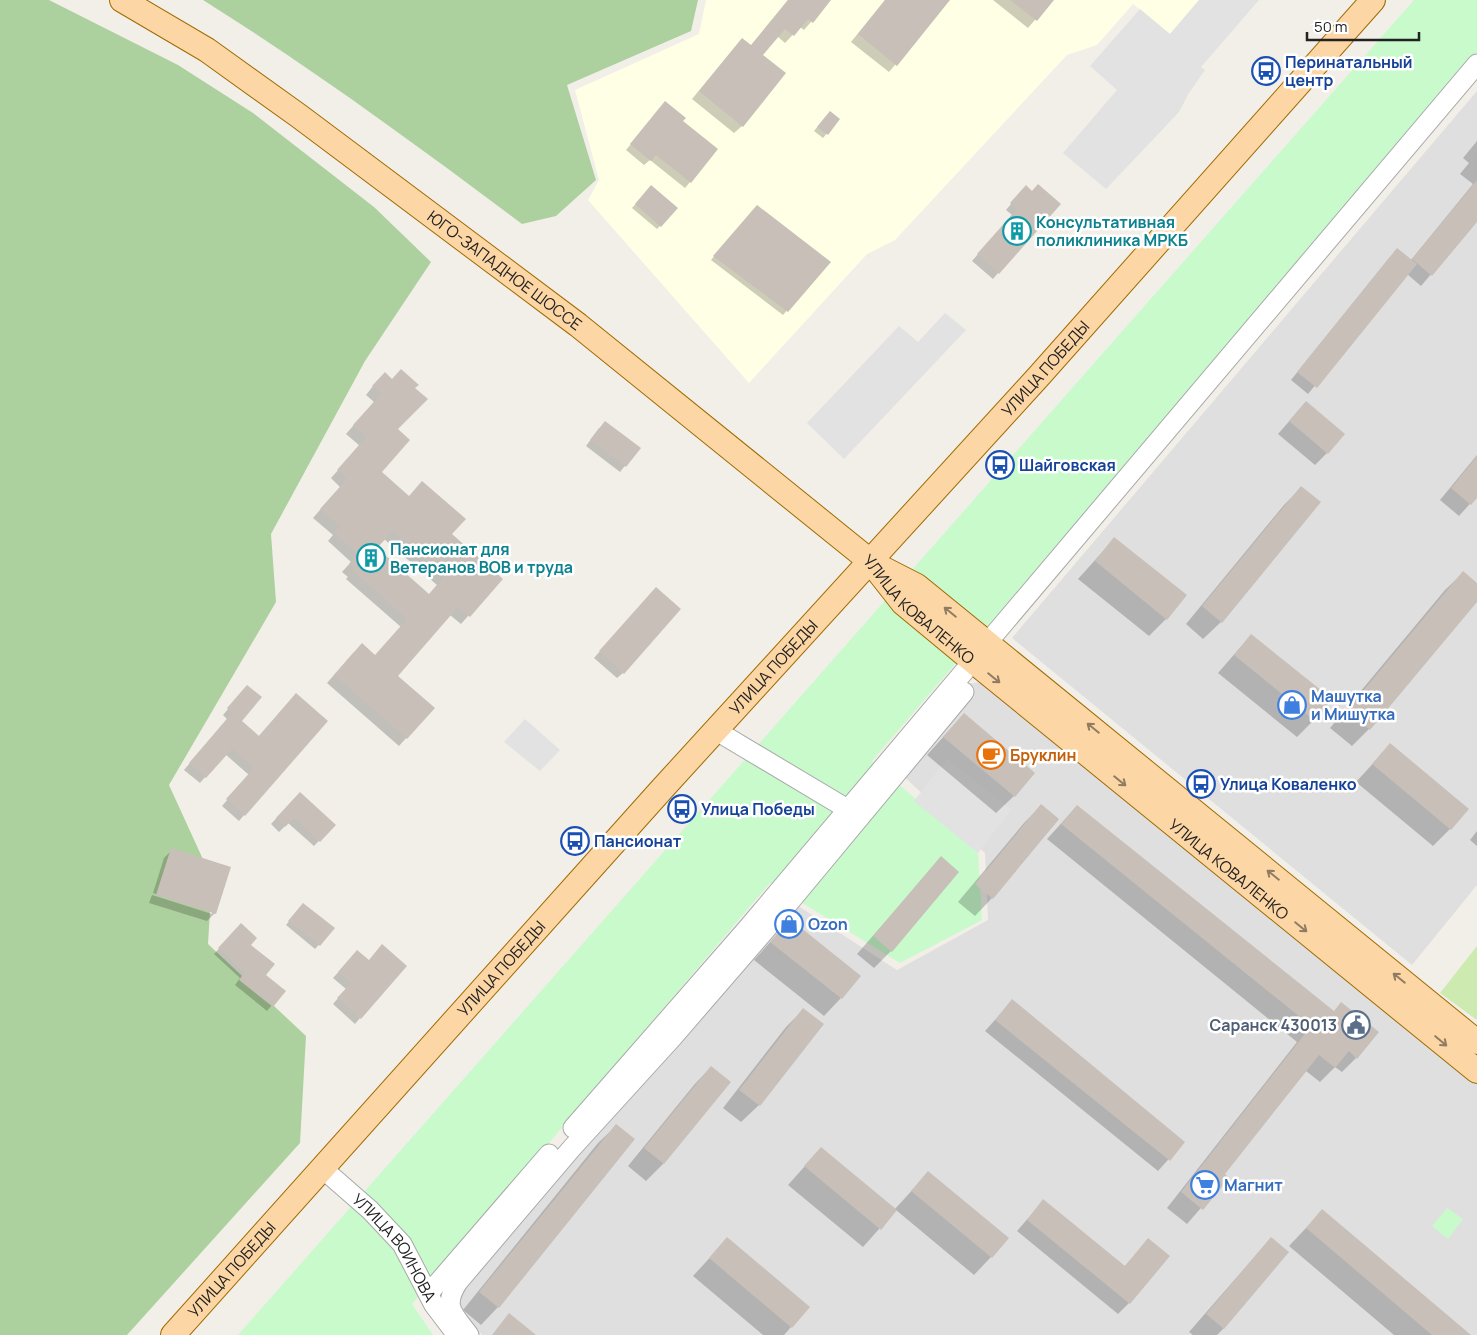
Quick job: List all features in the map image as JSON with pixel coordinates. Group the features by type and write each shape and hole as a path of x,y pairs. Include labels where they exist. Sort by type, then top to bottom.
{"main road":[{"name":"ЮГО-ЗАПАДНОЕ ШОССЕ","path":"122,0 207,50 300,116 578,325 870,561"},
{"name":"УЛИЦА ПОБЕДЫ","path":"173,1335 715,730 1053,361 1373,0"},
{"name":"УЛИЦА КОВАЛЕНКО","path":"870,561 917,586 988,642 1423,1012 1477,1071"},
{"name":"УЛИЦА КОВАЛЕНКО","path":"870,561 903,603 973,661 1423,1012 1477,1042"},
{"path":"973,661 988,642"}],"street":[{"path":"988,642 1477,64"},
{"path":"429,1293 848,810 973,661"},
{"path":"469,1335 451,1311 449,1295 458,1282 571,1149 673,1037 796,894 964,692"},
{"path":"715,730 848,810"},
{"name":"УЛИЦА ВОИНОВА","path":"322,1168 370,1210 402,1244 434,1305 456,1335"}],"shaded area":[{"path":"706,0 1199,0 1170,34 1133,4 1097,45 1067,55 895,240 867,254 749,383 588,200 599,180 575,90 699,34"},
{"path":"1199,0 1259,0 1201,67 1205,70 1179,112 1106,189 1063,153 1117,90 1090,66 1140,9 1170,34"},
{"path":"1477,91 1477,885 1412,965 1012,638"},
{"path":"945,313 966,330 844,459 807,423 899,326 918,342"},
{"path":"981,682 1477,1079 1477,1335 482,1335 459,1304 463,1284 786,898 897,970 988,920 985,853 895,768 966,684"},
{"path":"525,719 560,750 540,771 504,742"},
{"path":"947,759 1011,810 978,853 914,801"}],"green space":[{"path":"0,0 49,0 178,65 253,113 374,207 431,262 365,361 271,534 276,602 169,785 212,879 208,944 306,1036 300,1143 127,1335 0,1335"},
{"path":"203,0 698,0 691,31 567,85 596,180 556,216 522,224 365,109 285,53"},
{"path":"1414,0 1477,0 1477,54 872,761 978,853 982,920 900,963 770,883 412,1304 433,1335 238,1335"},
{"path":"1477,946 1477,1020 1440,993"},
{"path":"1447,1208 1463,1219 1448,1239 1432,1226"}],"building":[{"path":"788,0 831,0 813,23 808,19 794,36 785,29 763,55 786,73 743,127 699,91 742,38 751,45"},
{"path":"885,0 950,0 897,66 858,34"},
{"path":"1010,0 1054,0 1037,21"},
{"path":"665,101 686,118 683,121 718,149 691,183 656,155 651,161 630,144"},
{"path":"830,111 840,119 828,135 817,127"},
{"path":"1477,180 1477,222 1432,276 1412,259"},
{"name":"Консультативная поликлиника МРКБ","path":"1038,184 1061,204 999,274 977,254 1017,209 1010,203 1026,185 1032,191"},
{"path":"651,185 678,208 661,227 635,204"},
{"path":"757,205 831,262 788,312 713,256"},
{"path":"1397,248 1417,264 1317,388 1297,372"},
{"name":"Пансионат для Ветеранов ВОВ и труда","path":"401,369 419,385 415,388 428,399 398,429 410,440 382,472 409,496 422,481 466,519 452,534 503,579 470,617 458,607 398,676 435,708 407,739 334,675 362,643 375,655 407,619 353,571 355,569 349,564 358,554 334,533 340,527 320,509 347,479 337,470 366,437 353,425 381,394 372,386 385,372 392,379","holes":["392,532 444,577 429,594 377,548"]},
{"path":"1306,401 1345,434 1328,454 1289,421"},
{"path":"605,421 641,448 626,467 590,440"},
{"path":"1477,456 1477,498 1471,505 1451,488"},
{"path":"1301,486 1321,502 1222,623 1202,606"},
{"path":"1114,537 1187,595 1167,620 1095,561"},
{"path":"1463,571 1477,583 1477,602 1370,730 1347,710"},
{"path":"656,587 681,609 624,674 599,651"},
{"path":"1251,634 1332,699 1315,721 1234,655"},
{"path":"247,685 262,697 242,721 259,736 296,693 328,721 245,816 226,799 254,768 232,749 206,778 189,763 232,713 227,708"},
{"path":"964,713 1035,773 1015,797 943,737"},
{"path":"1390,743 1469,809 1451,830 1372,764"},
{"path":"300,792 336,825 320,842 294,818 285,827 276,818"},
{"path":"1041,804 1059,819 993,899 975,884"},
{"path":"1077,805 1334,1011 1341,1002 1379,1032 1357,1059 1349,1051 1335,1068 1319,1055 1225,1174 1229,1178 1203,1210 1181,1192 1311,1026 1061,824"},
{"path":"171,848 231,867 216,914 156,895"},
{"path":"941,856 959,872 892,952 873,936"},
{"path":"303,903 335,928 320,946 288,921"},
{"path":"790,919 861,976 842,999 770,942"},
{"path":"241,923 257,938 251,945 275,964 266,975 286,991 273,1007 239,980 244,973 218,948"},
{"path":"382,944 407,966 361,1019 337,998 351,983 338,972 357,950 369,960"},
{"path":"1012,999 1185,1142 1170,1161 995,1020"},
{"path":"803,1008 824,1024 760,1106 739,1090"},
{"path":"711,1066 731,1082 664,1164 644,1148"},
{"path":"616,1124 635,1139 499,1308 479,1292"},
{"path":"821,1147 897,1210 881,1230 804,1166"},
{"path":"928,1171 1009,1238 992,1258 911,1191"},
{"path":"1043,1199 1125,1266 1148,1238 1170,1256 1130,1304 1027,1220"},
{"path":"1322,1209 1471,1335 1432,1335 1306,1228"},
{"path":"727,1237 810,1307 792,1328 709,1258"},
{"path":"1271,1237 1289,1252 1224,1329 1206,1314"},
{"path":"509,1313 536,1335 492,1335"}],"place":[{"name":"Перинатальный центр","path":"1266,71"},
{"name":"Консультативная поликлиника МРКБ","path":"1017,231"},
{"name":"Шайговская","path":"1000,465"},
{"name":"Пансионат для Ветеранов ВОВ и труда","path":"371,558"},
{"name":"Машутка и Мишутка","path":"1292,705"},
{"name":"Бруклин","path":"991,755"},
{"name":"Улица Коваленко","path":"1201,784"},
{"name":"Улица Победы","path":"682,809"},
{"name":"Пансионат","path":"575,841"},
{"name":"Ozon","path":"789,924"},
{"name":"Саранск 430013","path":"1356,1025"},
{"name":"Магнит","path":"1205,1185"}]}
